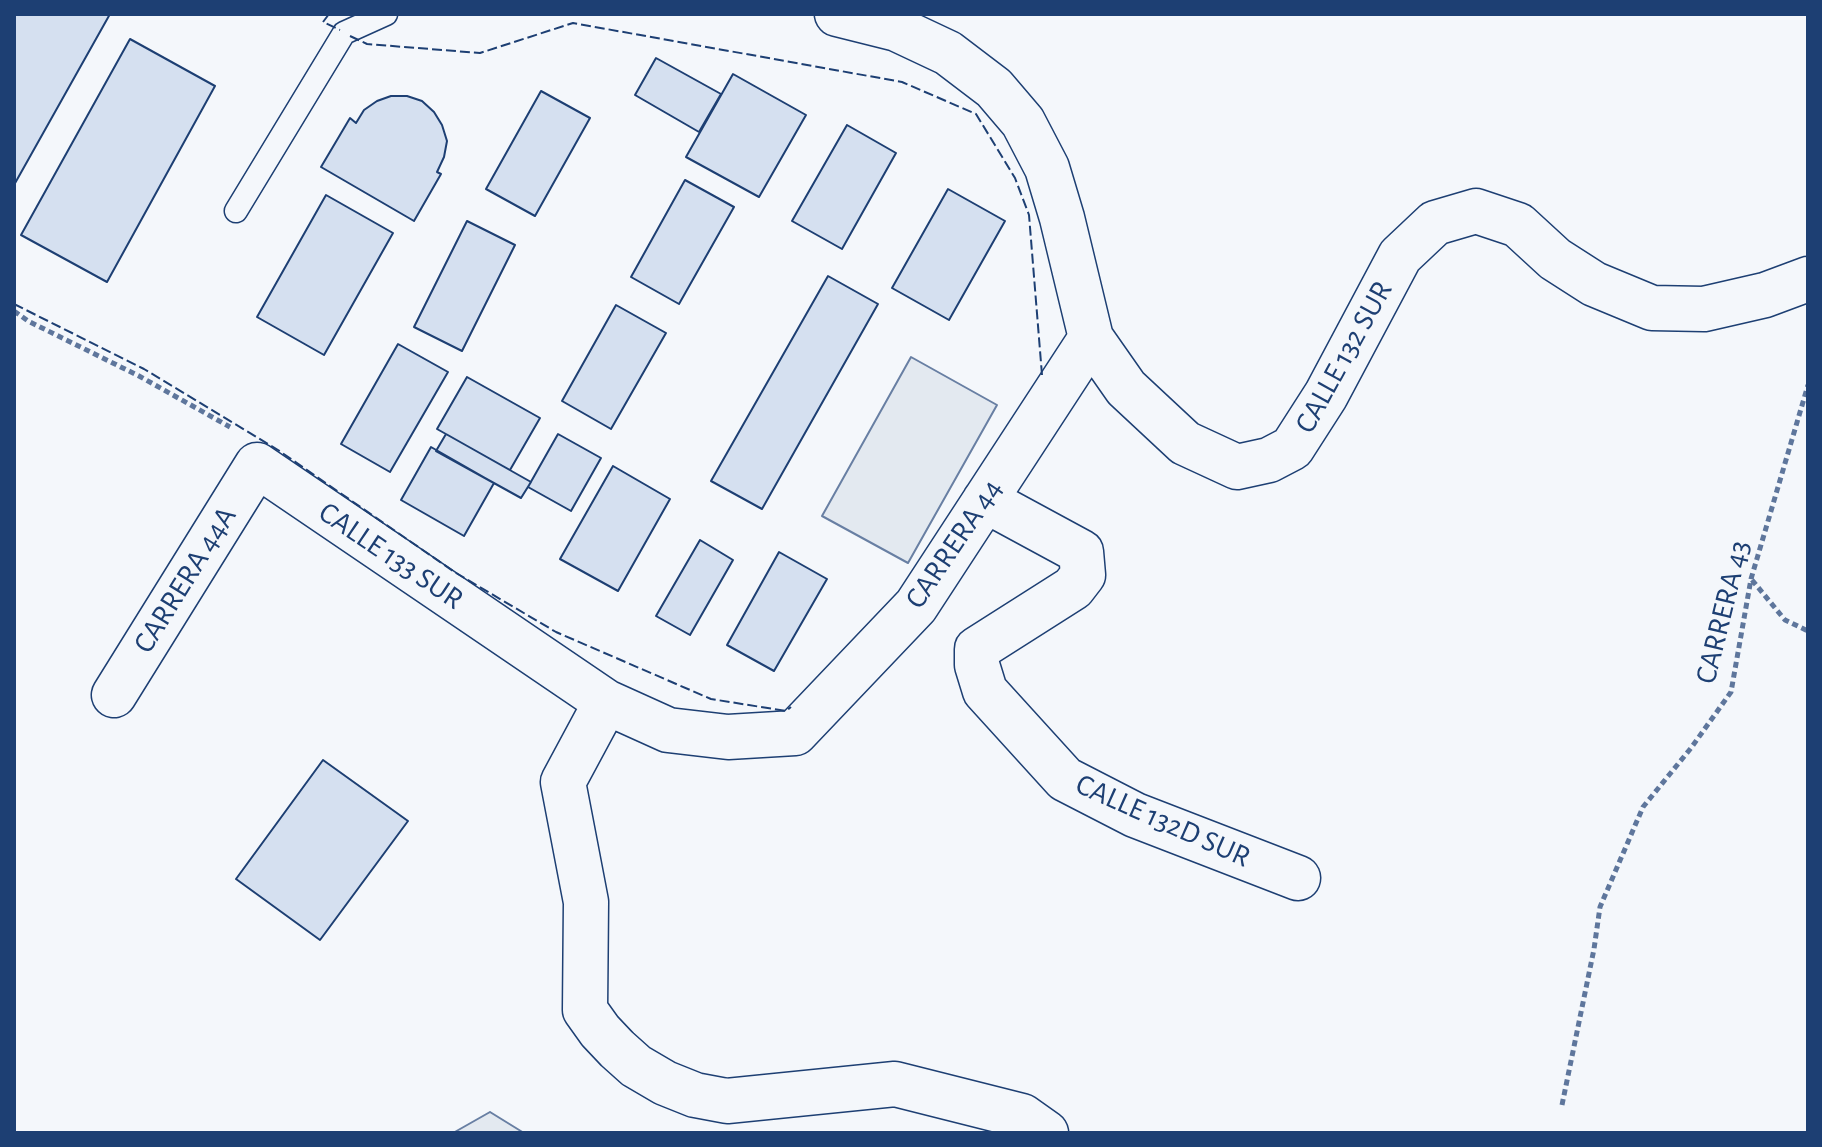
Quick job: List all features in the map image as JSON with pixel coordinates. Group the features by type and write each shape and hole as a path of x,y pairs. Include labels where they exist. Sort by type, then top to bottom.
{"street":[{"name":"CALLE 132 SUR","path":"837,14 897,29 948,53 994,88 1023,122 1047,168 1091,338 1126,388 1185,443 1237,467 1269,460 1292,448 1326,395 1400,256 1435,223 1476,211 1518,225 1555,259 1594,284 1652,308 1704,309 1765,295 1808,279"},
{"name":"CARRERA 44","path":"795,733 916,606 1091,338"},
{"name":"CARRERA 44A","path":"114,695 257,465"},
{"name":"CALLE 133 SUR","path":"257,465 606,702 668,730 728,737 795,733"},
{"name":"CALLE 132D SUR","path":"985,500 1081,552 1083,575 1073,588 977,649 977,665 985,691 1065,779 1135,815 1298,878"},
{"path":"606,702 563,782 586,902 585,1010 617,1049 636,1066 665,1083 695,1095 727,1101 895,1084 1022,1116 1046,1133"}],"lane":[{"path":"236,211 344,33 386,14"}],"path":[{"path":"14,311 245,436 257,465"},
{"name":"CARRERA 43","path":"1562,1105 1600,907 1643,807 1731,692 1751,579 1808,385"},
{"path":"1751,579 1785,620 1808,631"}],"shaded area":[{"path":"911,357 997,405 908,563 822,516"},
{"path":"490,1112 524,1133 453,1133"}],"building":[{"path":"14,14 110,14 14,185"},
{"path":"130,39 215,86 107,282 21,235"},
{"path":"656,58 721,94 699,132 635,95"},
{"path":"733,74 806,115 759,197 686,157"},
{"path":"541,91 590,118 535,216 486,189"},
{"path":"391,96 407,96 422,101 434,112 447,141 437,172 441,174 414,221 321,167 350,118 356,123 364,110"},
{"path":"847,125 896,153 842,249 792,221"},
{"path":"685,180 734,207 679,304 631,277"},
{"path":"948,189 1005,221 949,320 892,288"},
{"path":"326,195 393,233 324,355 257,317"},
{"path":"467,221 515,245 462,351 414,327"},
{"path":"828,276 878,304 762,509 711,481"},
{"path":"616,305 666,333 611,429 562,401"},
{"path":"398,344 448,372 390,472 341,444"},
{"path":"467,377 540,418 510,470 437,429"},
{"path":"446,434 531,482 521,498 436,451"},
{"path":"558,434 601,458 571,511 528,487"},
{"path":"431,447 494,483 464,536 401,500"},
{"path":"613,466 670,499 618,591 560,559"},
{"path":"700,540 733,560 690,635 656,616"},
{"path":"779,552 827,579 774,671 727,645"},
{"path":"323,760 408,821 320,940 236,879"}],"fence":[{"path":"329,14 323,22 340,30"},
{"path":"350,36 367,44 480,53 573,23 902,82 976,114 1015,178 1029,215 1042,375"},
{"path":"14,304 144,369 278,450 456,573 556,632 711,699 786,711 791,707"}]}
